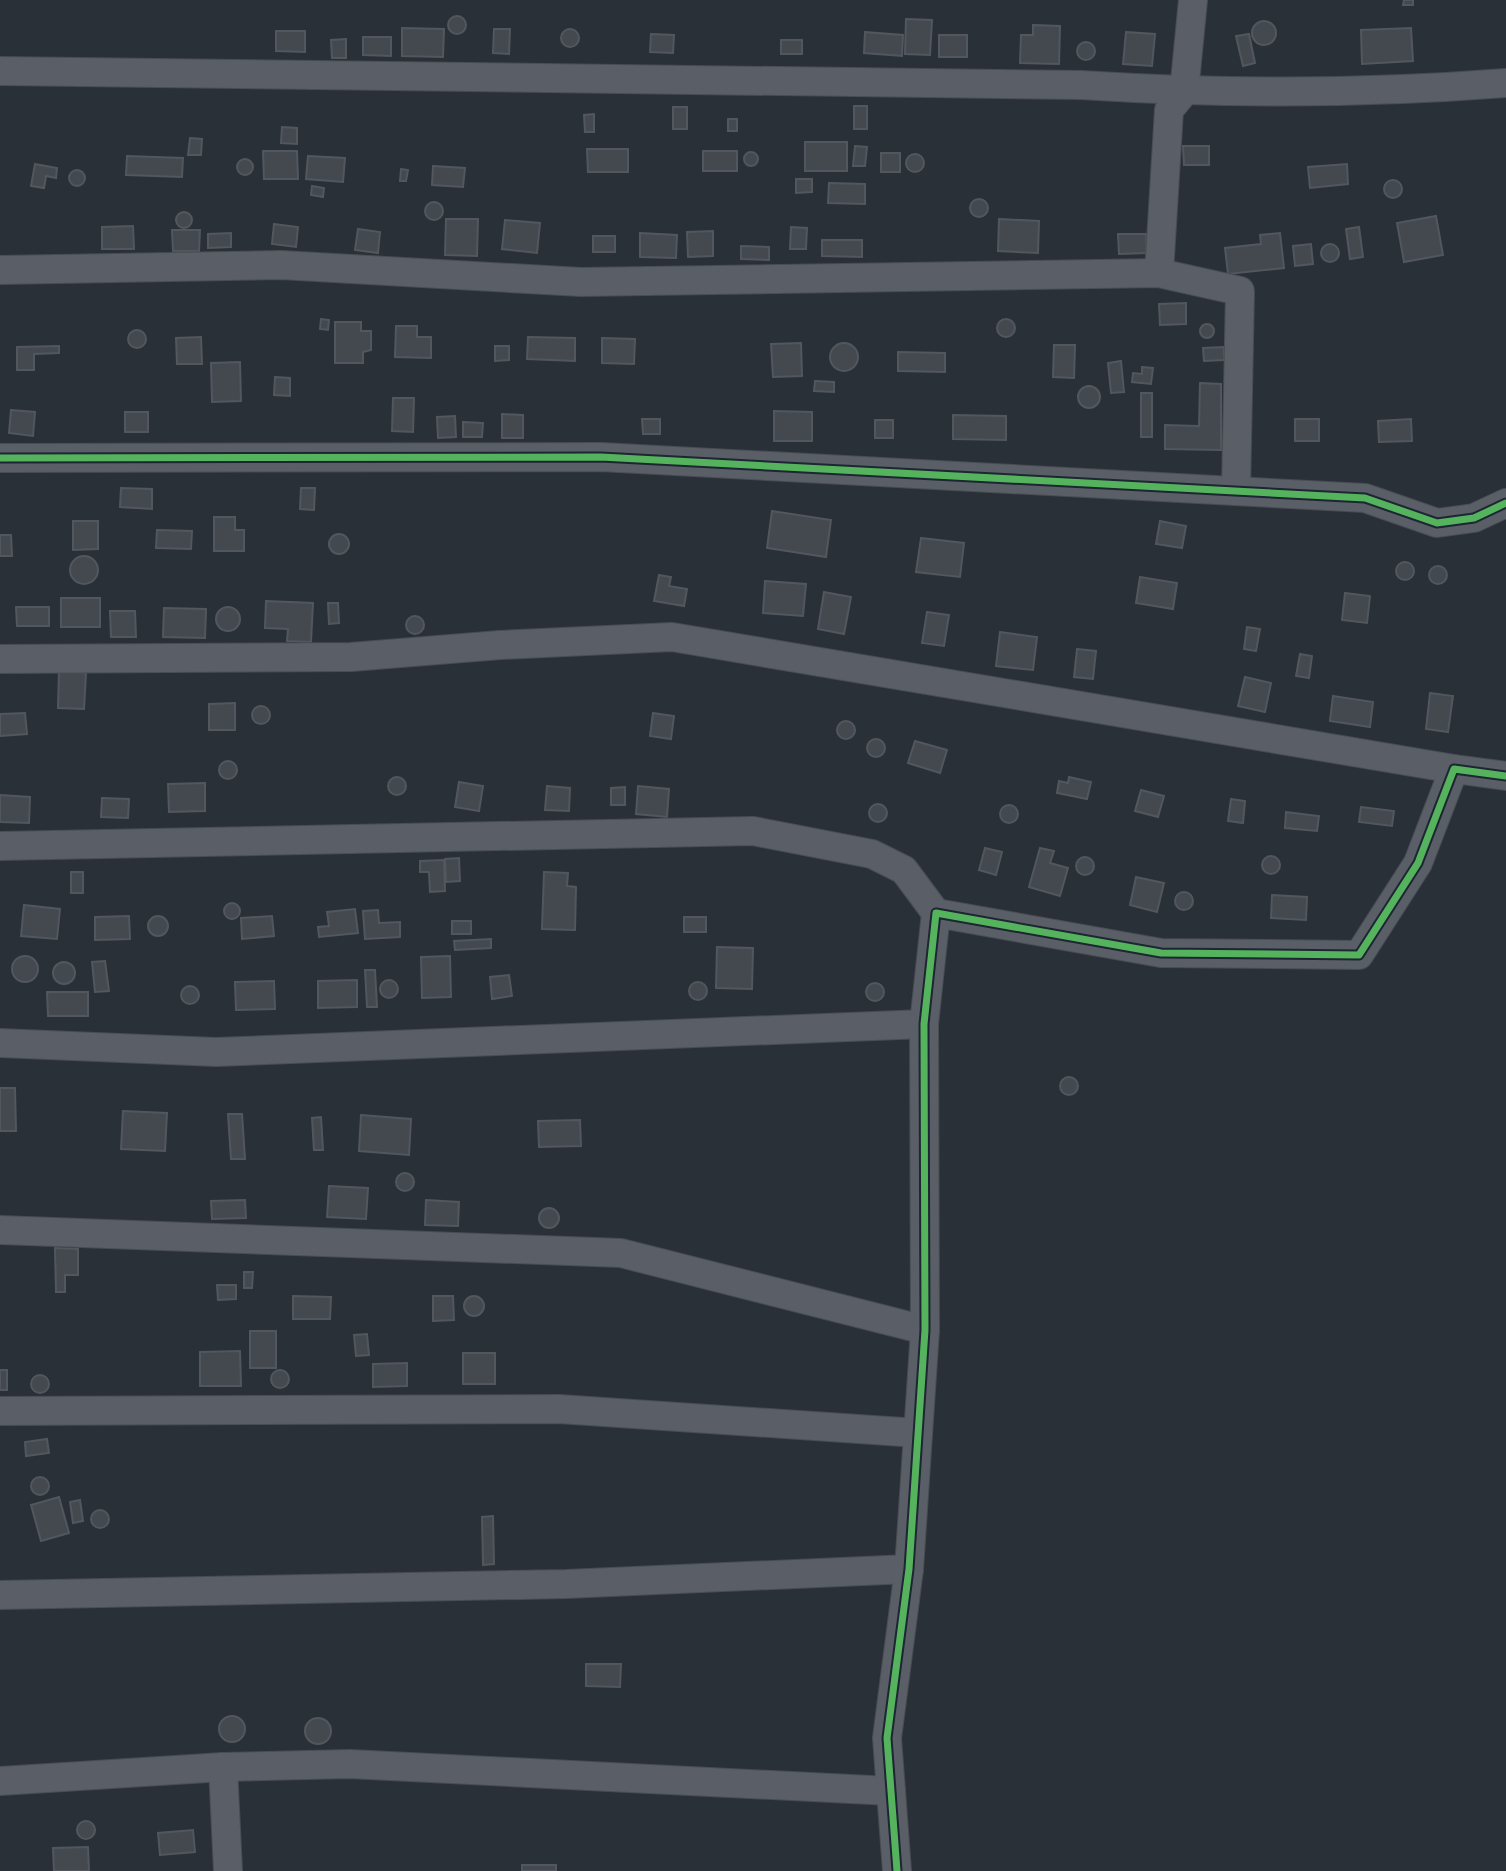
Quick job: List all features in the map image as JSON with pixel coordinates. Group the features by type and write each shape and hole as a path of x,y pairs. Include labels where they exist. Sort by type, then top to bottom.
{"street":[{"path":"1159,273 1169,110 1184,92 1194,0"},
{"path":"0,71 1081,85 1184,92 1389,92 1506,83"},
{"path":"0,270 281,265 581,282 1159,273 1240,291 1236,491"},
{"path":"0,458 601,457 1365,498 1437,523 1474,518 1506,503"},
{"path":"0,659 351,657 500,645 672,637 1506,776"},
{"path":"936,913 1161,953 1359,955 1418,863 1454,769"},
{"path":"0,846 753,831 872,854 904,870 936,913 924,1024 925,1330 909,1569 887,1738 897,1871"},
{"path":"0,1043 216,1052 924,1024"},
{"path":"0,1230 621,1253 925,1330"},
{"path":"0,1411 559,1409 918,1433"},
{"path":"0,1595 566,1584 909,1569"},
{"path":"0,1781 223,1767 350,1763 891,1791"},
{"path":"223,1767 228,1871"}],"building":[{"path":"1404,0 1413,0 1413,5 1403,5"},
{"path":"453,16 461,16 466,25 464,32 453,34 448,29 448,21"},
{"path":"906,19 932,20 930,55 905,54"},
{"path":"1264,21 1275,28 1276,33 1269,44 1264,45 1253,38 1252,33 1259,22"},
{"path":"1033,25 1060,26 1059,64 1020,63 1021,35 1033,35"},
{"path":"402,28 444,29 443,57 402,56"},
{"path":"1411,28 1413,61 1362,64 1361,30"},
{"path":"494,29 510,29 509,54 493,53"},
{"path":"566,29 574,29 579,38 577,45 566,47 561,42 561,34"},
{"path":"276,31 305,31 305,52 276,51"},
{"path":"865,32 903,35 902,56 864,53"},
{"path":"1126,32 1155,34 1152,66 1123,64"},
{"path":"651,34 674,35 673,53 650,52"},
{"path":"1249,34 1255,63 1243,66 1236,36"},
{"path":"939,35 967,35 967,57 939,57"},
{"path":"363,37 391,37 391,56 363,55"},
{"path":"346,39 346,58 332,58 331,40"},
{"path":"781,40 802,40 802,54 781,54"},
{"path":"1082,42 1090,42 1095,51 1093,58 1082,60 1077,55 1077,47"},
{"path":"854,106 867,106 867,129 854,129"},
{"path":"673,107 687,107 687,129 673,129"},
{"path":"594,114 594,132 585,132 584,115"},
{"path":"728,119 737,119 737,131 728,131"},
{"path":"282,127 297,128 297,144 281,143"},
{"path":"190,138 202,139 201,155 188,155"},
{"path":"805,142 847,142 847,171 805,171"},
{"path":"855,146 867,147 865,166 853,166"},
{"path":"1183,146 1209,146 1209,165 1184,165"},
{"path":"587,149 628,149 628,172 588,172"},
{"path":"263,151 297,151 298,179 264,179"},
{"path":"703,151 737,151 737,171 703,171"},
{"path":"748,152 754,152 758,159 754,166 748,166 744,162 744,156"},
{"path":"881,153 900,153 900,172 881,172"},
{"path":"911,154 919,154 924,163 922,170 911,172 906,167 906,159"},
{"path":"127,156 183,158 182,177 126,175"},
{"path":"308,156 345,158 343,182 306,179"},
{"path":"245,159 253,167 245,175 237,167"},
{"path":"35,164 57,168 56,178 46,176 44,188 31,186"},
{"path":"1347,164 1348,184 1310,188 1308,167"},
{"path":"433,166 465,168 463,187 432,185"},
{"path":"401,169 408,170 406,181 400,181"},
{"path":"77,170 85,178 77,186 69,178"},
{"path":"796,179 812,179 812,192 796,193"},
{"path":"1389,180 1397,180 1402,189 1400,196 1389,198 1384,193 1384,185"},
{"path":"829,183 865,184 865,204 828,203"},
{"path":"312,186 324,188 323,197 311,195"},
{"path":"975,199 983,199 988,208 986,215 975,217 970,212 970,204"},
{"path":"430,202 438,202 443,211 441,218 430,220 425,215 425,207"},
{"path":"184,212 192,220 184,228 176,220"},
{"path":"1436,216 1443,255 1404,262 1397,223"},
{"path":"446,219 478,219 477,256 445,255"},
{"path":"999,219 1039,221 1038,253 998,251"},
{"path":"505,220 540,223 537,253 502,249"},
{"path":"274,224 298,227 296,247 272,244"},
{"path":"133,226 134,249 102,249 102,227"},
{"path":"791,227 807,228 806,249 790,249"},
{"path":"1359,227 1363,257 1350,259 1346,229"},
{"path":"358,229 380,232 378,253 355,250"},
{"path":"172,230 200,230 199,251 173,251"},
{"path":"713,231 713,256 688,257 687,232"},
{"path":"231,233 231,247 208,248 208,234"},
{"path":"640,233 677,235 676,258 640,257"},
{"path":"1280,233 1284,268 1228,274 1225,248 1261,244 1260,235"},
{"path":"1118,234 1146,234 1147,253 1119,254"},
{"path":"593,236 615,236 615,252 593,252"},
{"path":"822,240 862,240 862,257 822,256"},
{"path":"1311,244 1313,264 1295,266 1293,246"},
{"path":"1326,244 1334,244 1339,253 1337,260 1326,262 1321,257 1321,249"},
{"path":"741,246 769,247 769,260 741,259"},
{"path":"1186,303 1186,324 1160,325 1159,304"},
{"path":"321,319 329,320 328,330 320,329"},
{"path":"1002,319 1010,319 1015,328 1013,335 1002,337 997,332 997,324"},
{"path":"335,322 361,322 361,331 371,331 371,350 363,352 363,363 335,363"},
{"path":"1207,324 1212,326 1212,336 1207,338 1202,336 1200,331 1202,326"},
{"path":"396,326 417,326 417,337 431,337 431,358 395,357"},
{"path":"133,330 141,330 146,339 144,346 133,348 128,343 128,335"},
{"path":"201,337 202,364 177,364 176,338"},
{"path":"528,337 575,338 575,361 527,359"},
{"path":"602,338 635,339 634,364 602,363"},
{"path":"801,343 802,376 773,377 771,344"},
{"path":"844,343 854,347 858,357 854,367 844,371 834,367 830,357 834,347"},
{"path":"1054,345 1075,345 1074,378 1053,377"},
{"path":"59,346 59,353 34,354 34,370 17,370 17,347"},
{"path":"495,346 509,346 509,360 495,361"},
{"path":"1224,347 1224,360 1204,361 1203,348"},
{"path":"898,352 945,353 945,372 898,371"},
{"path":"1121,361 1124,392 1111,393 1108,363"},
{"path":"240,362 241,401 212,402 211,363"},
{"path":"1142,367 1153,368 1151,384 1132,382 1133,373 1142,374"},
{"path":"275,377 290,378 290,396 274,395"},
{"path":"815,381 834,382 834,392 814,391"},
{"path":"1200,383 1221,384 1221,450 1165,449 1165,425 1199,426"},
{"path":"1085,386 1093,386 1100,393 1100,401 1093,408 1085,408 1078,401 1078,393"},
{"path":"1141,393 1152,393 1152,437 1141,437"},
{"path":"393,398 414,398 413,432 392,431"},
{"path":"11,410 35,412 33,436 9,433"},
{"path":"774,411 812,412 812,441 774,441"},
{"path":"125,412 148,412 148,432 125,432"},
{"path":"502,414 523,415 523,438 502,438"},
{"path":"953,415 1006,416 1006,440 953,439"},
{"path":"455,416 456,437 438,438 437,417"},
{"path":"642,419 660,419 660,434 643,434"},
{"path":"1295,419 1319,419 1319,441 1295,441"},
{"path":"1411,419 1412,441 1379,442 1378,421"},
{"path":"875,420 893,420 893,438 875,438"},
{"path":"463,422 483,423 482,437 463,437"},
{"path":"121,488 152,489 152,509 120,507"},
{"path":"301,488 315,488 314,510 300,509"},
{"path":"772,511 831,520 826,557 767,548"},
{"path":"214,517 235,517 235,530 244,530 244,551 214,551"},
{"path":"73,521 98,521 98,549 73,550"},
{"path":"1160,521 1186,526 1182,548 1156,544"},
{"path":"157,530 192,531 191,549 156,548"},
{"path":"339,534 346,537 349,544 346,551 339,554 332,551 329,544 332,537"},
{"path":"0,535 11,535 12,556 0,556"},
{"path":"921,538 964,543 960,577 916,572"},
{"path":"84,556 94,560 98,570 94,580 84,584 74,580 70,570 74,560"},
{"path":"1401,562 1409,562 1414,571 1412,578 1401,580 1396,575 1396,567"},
{"path":"1434,566 1442,566 1447,575 1445,582 1434,584 1429,579 1429,571"},
{"path":"659,575 671,577 669,586 687,589 684,606 654,601"},
{"path":"1140,577 1177,583 1173,609 1136,603"},
{"path":"765,581 806,584 803,616 763,613"},
{"path":"824,592 851,597 844,634 818,629"},
{"path":"1345,593 1370,596 1367,623 1342,620"},
{"path":"61,598 100,598 100,627 61,627"},
{"path":"266,601 313,603 311,642 287,641 288,629 265,628"},
{"path":"328,603 338,603 339,623 329,624"},
{"path":"16,607 49,607 49,626 17,626"},
{"path":"228,607 237,610 240,619 237,628 228,631 219,628 216,619 219,610"},
{"path":"164,608 206,609 205,638 163,637"},
{"path":"110,611 135,611 136,637 111,637"},
{"path":"927,612 949,615 944,646 922,643"},
{"path":"415,616 421,619 424,625 421,631 415,634 409,631 406,625 409,619"},
{"path":"1247,627 1260,629 1256,651 1244,649"},
{"path":"1000,632 1037,637 1033,670 996,666"},
{"path":"1077,649 1096,651 1093,679 1074,677"},
{"path":"1300,654 1312,656 1309,678 1296,676"},
{"path":"59,671 86,673 84,709 58,708"},
{"path":"1245,677 1271,683 1265,712 1238,706"},
{"path":"1430,693 1453,696 1448,732 1426,729"},
{"path":"1333,696 1373,702 1370,727 1330,721"},
{"path":"235,703 235,730 209,730 209,704"},
{"path":"257,706 265,706 270,715 268,722 257,724 252,719 252,711"},
{"path":"25,713 27,734 0,736 0,714"},
{"path":"653,713 674,716 671,739 650,736"},
{"path":"846,721 854,726 855,730 850,738 846,739 838,734 837,730 842,722"},
{"path":"876,739 884,744 885,748 880,756 876,757 868,752 867,748 872,740"},
{"path":"915,741 947,750 940,773 908,763"},
{"path":"224,761 232,761 237,770 235,777 224,779 219,774 219,766"},
{"path":"393,777 401,777 406,786 404,793 393,795 388,790 388,782"},
{"path":"1069,777 1091,782 1087,799 1057,793 1059,781 1068,783"},
{"path":"459,782 483,786 479,811 455,807"},
{"path":"205,783 205,811 169,812 168,784"},
{"path":"547,786 570,788 569,811 545,810"},
{"path":"638,786 669,789 667,817 636,814"},
{"path":"625,787 625,805 611,805 611,788"},
{"path":"1141,790 1164,796 1158,817 1135,811"},
{"path":"0,795 30,797 29,823 0,822"},
{"path":"102,798 129,799 128,818 101,817"},
{"path":"1231,799 1245,801 1243,823 1228,821"},
{"path":"874,804 882,804 887,813 885,820 874,822 869,817 869,809"},
{"path":"1005,805 1013,805 1018,814 1016,821 1005,823 1000,818 1000,810"},
{"path":"1361,807 1394,811 1392,826 1359,822"},
{"path":"1286,812 1319,816 1317,831 1285,828"},
{"path":"985,848 1002,852 996,875 979,870"},
{"path":"1040,848 1054,851 1050,863 1068,868 1060,896 1029,887"},
{"path":"1271,856 1277,859 1280,865 1277,871 1271,874 1265,871 1262,865 1265,859"},
{"path":"1085,857 1091,860 1094,866 1091,872 1085,875 1079,872 1076,866 1079,860"},
{"path":"459,858 460,881 446,882 445,859"},
{"path":"444,860 445,891 430,892 429,872 420,872 420,861"},
{"path":"71,872 83,872 83,893 71,893"},
{"path":"544,872 568,873 567,886 576,887 575,930 542,929"},
{"path":"1136,877 1164,883 1157,912 1130,905"},
{"path":"1184,892 1190,895 1193,901 1190,907 1184,910 1178,907 1175,901 1178,895"},
{"path":"1272,895 1307,897 1306,920 1271,918"},
{"path":"232,903 238,905 238,917 232,919 226,917 224,911 226,905"},
{"path":"24,905 60,909 57,939 21,936"},
{"path":"355,909 358,933 319,937 318,927 329,926 327,912"},
{"path":"378,910 379,923 400,922 400,937 365,939 363,911"},
{"path":"129,916 130,939 95,940 95,917"},
{"path":"158,916 165,919 168,926 165,933 158,936 151,933 148,926 151,919"},
{"path":"272,916 274,936 242,939 241,918"},
{"path":"684,917 706,917 706,932 684,932"},
{"path":"452,921 471,921 471,934 452,934"},
{"path":"491,939 491,948 455,950 454,941"},
{"path":"717,947 753,948 752,989 716,988"},
{"path":"25,956 34,960 38,969 34,978 25,982 16,978 12,969 16,960"},
{"path":"450,956 451,997 422,998 421,957"},
{"path":"105,961 109,991 95,992 92,962"},
{"path":"64,962 72,965 75,973 72,981 64,984 56,981 53,973 56,965"},
{"path":"365,970 375,970 377,1007 367,1007"},
{"path":"509,975 512,996 492,999 490,977"},
{"path":"357,980 357,1007 318,1008 318,981"},
{"path":"385,980 393,980 398,989 396,996 385,998 380,993 380,985"},
{"path":"274,981 275,1009 236,1010 235,982"},
{"path":"698,982 704,985 707,991 704,997 698,1000 692,997 689,991 692,985"},
{"path":"871,983 879,983 884,992 882,999 871,1001 866,996 866,988"},
{"path":"186,986 194,986 199,995 197,1002 186,1004 181,999 181,991"},
{"path":"47,992 88,992 88,1016 48,1016"},
{"path":"1065,1077 1073,1077 1078,1086 1076,1093 1065,1095 1060,1090 1060,1082"},
{"path":"0,1088 15,1088 16,1131 0,1131"},
{"path":"123,1111 167,1113 165,1151 121,1149"},
{"path":"228,1114 242,1114 245,1159 231,1159"},
{"path":"361,1115 411,1119 409,1155 359,1151"},
{"path":"321,1117 323,1150 314,1150 312,1118"},
{"path":"580,1120 581,1146 539,1147 538,1121"},
{"path":"401,1173 409,1173 414,1182 412,1189 401,1191 396,1186 396,1178"},
{"path":"329,1186 368,1188 366,1219 327,1217"},
{"path":"245,1200 246,1218 212,1219 211,1201"},
{"path":"426,1200 459,1202 458,1226 425,1225"},
{"path":"545,1208 553,1208 559,1218 553,1228 545,1228 539,1222 539,1214"},
{"path":"55,1248 78,1249 78,1275 65,1275 65,1292 56,1292"},
{"path":"244,1272 253,1272 252,1288 244,1288"},
{"path":"217,1285 236,1285 236,1299 218,1300"},
{"path":"293,1296 331,1297 330,1319 293,1319"},
{"path":"433,1296 453,1296 454,1320 433,1321"},
{"path":"470,1296 478,1296 484,1306 478,1316 470,1316 464,1310 464,1302"},
{"path":"250,1331 276,1331 276,1368 250,1368"},
{"path":"367,1334 369,1355 356,1356 354,1335"},
{"path":"240,1351 241,1386 200,1386 200,1352"},
{"path":"463,1353 495,1353 495,1384 463,1384"},
{"path":"407,1363 407,1386 373,1387 373,1364"},
{"path":"0,1370 7,1370 7,1390 0,1390"},
{"path":"276,1370 284,1370 289,1379 287,1386 276,1388 271,1383 271,1375"},
{"path":"36,1375 44,1375 49,1384 47,1391 36,1393 31,1388 31,1380"},
{"path":"47,1439 49,1453 26,1456 25,1442"},
{"path":"36,1477 44,1477 49,1486 47,1493 36,1495 31,1490 31,1482"},
{"path":"59,1497 69,1533 41,1541 31,1505"},
{"path":"80,1500 83,1521 73,1523 70,1502"},
{"path":"96,1510 104,1510 109,1519 107,1526 96,1528 91,1523 91,1515"},
{"path":"493,1516 494,1564 483,1565 482,1517"},
{"path":"586,1664 621,1664 620,1687 586,1686"},
{"path":"232,1716 241,1720 245,1729 241,1738 232,1742 223,1738 219,1729 223,1720"},
{"path":"318,1718 327,1722 331,1731 327,1740 318,1744 309,1740 305,1731 309,1722"},
{"path":"82,1821 90,1821 95,1830 93,1837 82,1839 77,1834 77,1826"},
{"path":"193,1830 195,1852 160,1855 158,1833"},
{"path":"88,1847 89,1871 54,1871 53,1848"},
{"path":"522,1865 556,1865 556,1871 522,1871"}],"cycle path":[{"path":"0,458 601,457 1365,498 1437,523 1474,518 1506,503"},
{"path":"897,1871 887,1738 909,1569 925,1330 924,1024 936,913 1161,953 1359,955 1418,863 1454,769 1506,776"}]}
